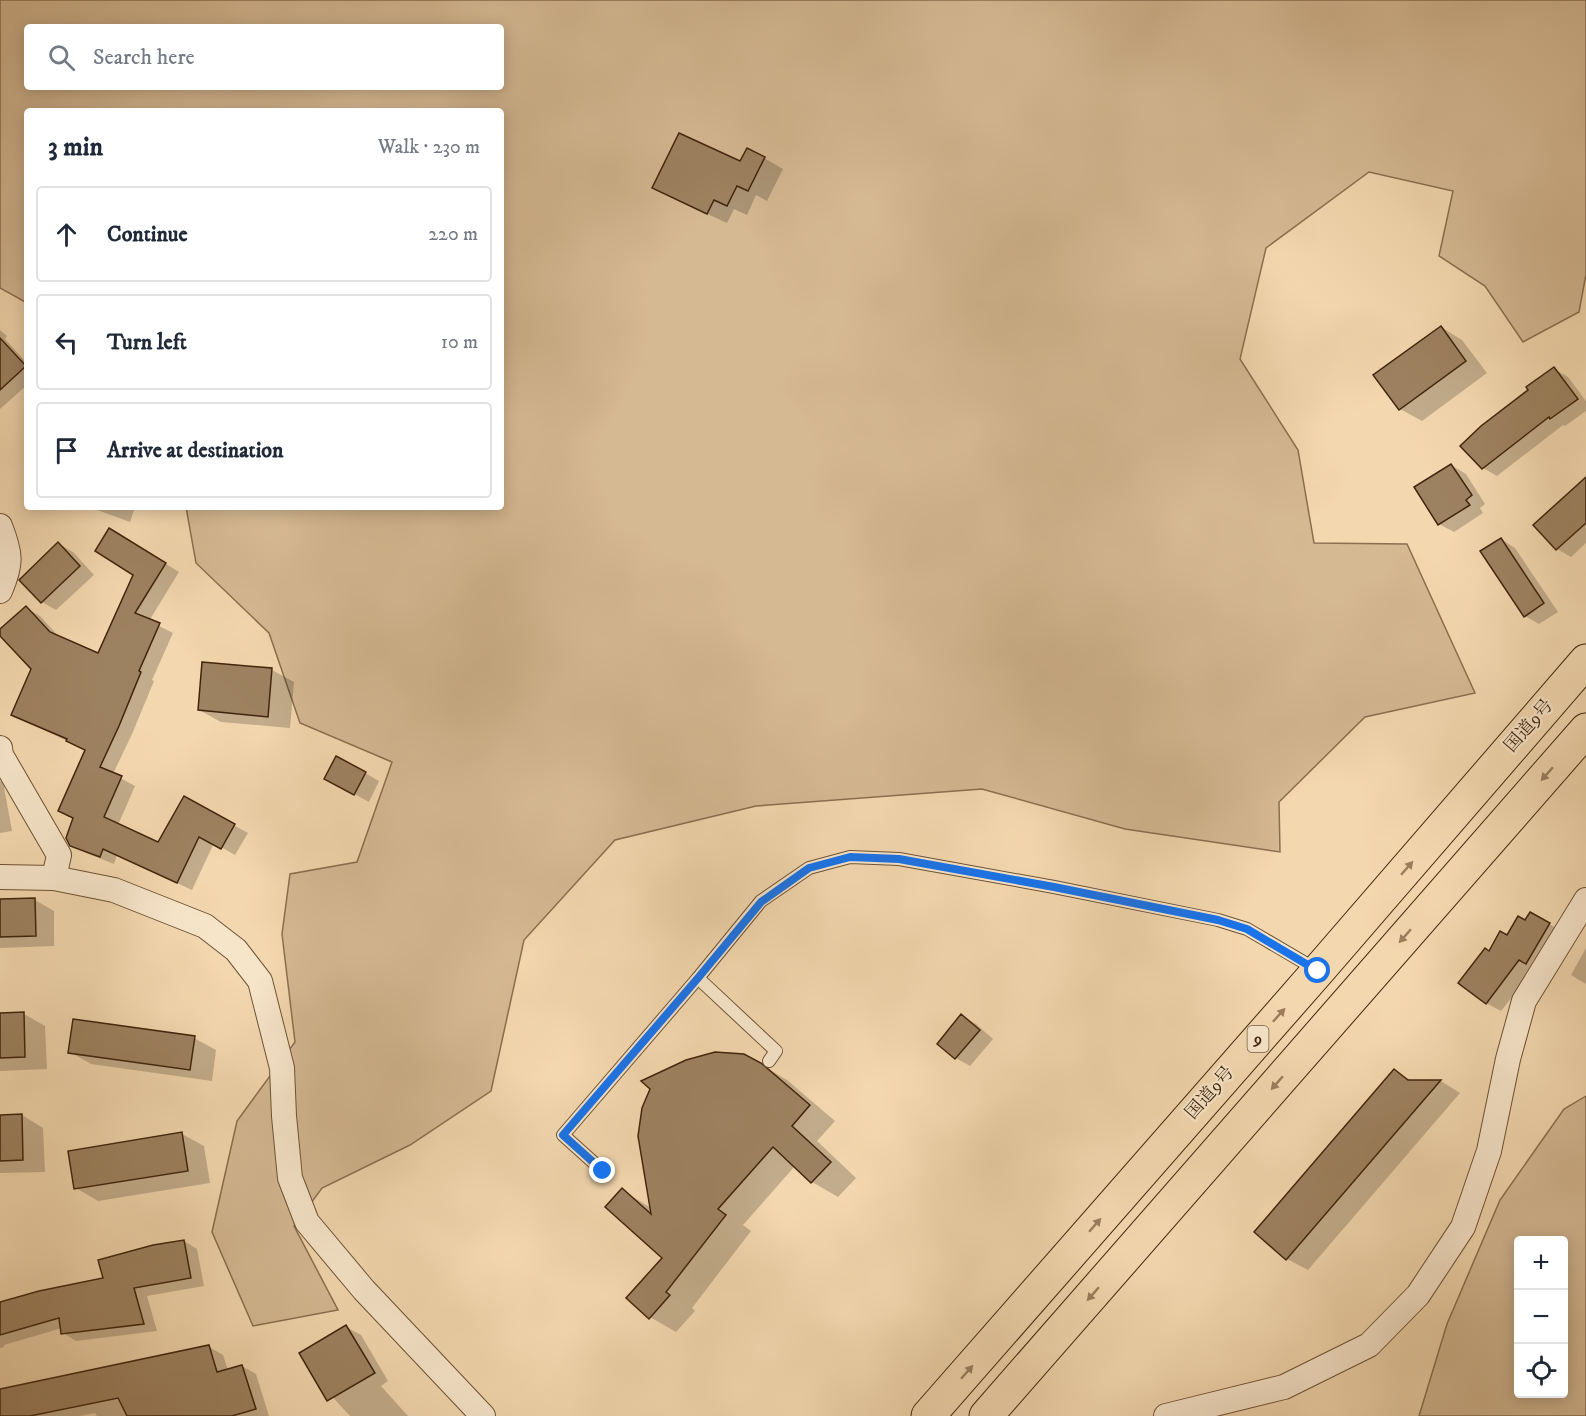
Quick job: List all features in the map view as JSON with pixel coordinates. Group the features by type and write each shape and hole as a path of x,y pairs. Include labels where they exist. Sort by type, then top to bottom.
{"highway":[{"name":"国道9号","path":"928,1416 1586,661"},
{"name":"9","path":"986,1416 1586,730"}],"street":[{"path":"0,526 10,550 7,576 0,591"},
{"path":"0,748 1,755 59,855 54,878"},
{"path":"0,877 54,878 114,890 204,926 236,950 260,981 282,1068 290,1178 307,1222 364,1290 483,1416"},
{"path":"1166,1416 1284,1387 1295,1382 1369,1345 1418,1295 1463,1227 1489,1151 1508,1059 1524,1001 1586,900"}],"lane":[{"path":"603,1171 563,1135 761,902 809,868 850,857 899,859 1218,920 1247,929 1318,971"},
{"path":"698,978 776,1051 769,1061"}],"shaded area":[{"path":"0,0 1586,0 1586,274 1579,312 1523,342 1485,286 1439,256 1453,191 1369,172 1266,248 1240,359 1298,450 1314,543 1407,544 1475,693 1365,717 1279,802 1280,852 1125,829 982,789 756,806 615,840 524,940 491,1091 410,1145 322,1188 294,1226 338,1310 253,1326 212,1232 237,1121 295,1042 282,934 290,874 357,862 392,762 300,723 269,633 196,563 187,510 504,510 504,108 24,108 24,301 0,288"},
{"path":"1586,1096 1586,1416 1419,1416 1447,1324 1500,1200 1564,1109"}],"building":[{"path":"679,133 740,161 747,148 765,157 748,191 737,186 727,206 714,200 707,214 652,188"},
{"path":"1441,326 1466,361 1399,410 1373,375"},
{"path":"0,338 24,364 24,368 0,390"},
{"path":"1554,367 1578,399 1550,419 1549,417 1482,469 1460,446 1481,426 1528,390 1526,387"},
{"path":"1451,464 1472,495 1466,500 1470,505 1438,525 1414,487"},
{"path":"1586,477 1586,523 1556,550 1533,525"},
{"path":"109,528 166,563 135,613 160,623 100,767 122,776 104,817 158,842 184,796 235,824 221,849 199,837 177,883 103,849 100,857 70,846 66,838 73,818 58,811 85,750 66,741 67,739 11,715 31,669 0,636 0,629 26,606 50,632 98,653 133,575 95,551"},
{"path":"1501,538 1544,603 1524,617 1480,551"},
{"path":"58,542 80,566 41,603 19,580"},
{"path":"202,662 272,668 268,717 198,710"},
{"path":"336,756 366,772 354,795 324,779"},
{"path":"35,898 36,936 0,937 0,899"},
{"path":"1530,912 1550,923 1526,964 1519,960 1486,1004 1458,983 1485,948 1489,951 1500,931 1507,935 1518,916 1525,920"},
{"path":"24,1012 25,1057 0,1058 0,1013"},
{"path":"961,1014 980,1030 955,1059 937,1044"},
{"path":"73,1019 195,1036 190,1070 68,1053"},
{"path":"715,1052 744,1054 761,1063 810,1105 792,1126 831,1162 811,1183 773,1147 718,1209 726,1215 666,1292 670,1295 649,1319 626,1298 662,1258 605,1207 622,1188 651,1214 638,1136 642,1108 650,1089 641,1081 686,1060"},
{"path":"1394,1069 1408,1080 1441,1080 1286,1260 1254,1232"},
{"path":"22,1114 23,1160 0,1161 0,1115"},
{"path":"182,1132 188,1171 74,1189 68,1151"},
{"path":"184,1240 191,1278 134,1288 144,1324 61,1334 59,1318 0,1335 0,1302 39,1291 103,1278 98,1260 153,1245"},
{"path":"346,1325 375,1373 327,1401 299,1353"},
{"path":"209,1345 217,1372 242,1365 256,1409 232,1416 127,1416 118,1398 30,1416 0,1416 0,1389"}],"route":[{"path":"603,1171 563,1135 761,902 809,868 850,857 899,859 1139,904 1218,920 1247,929 1318,971"}]}
